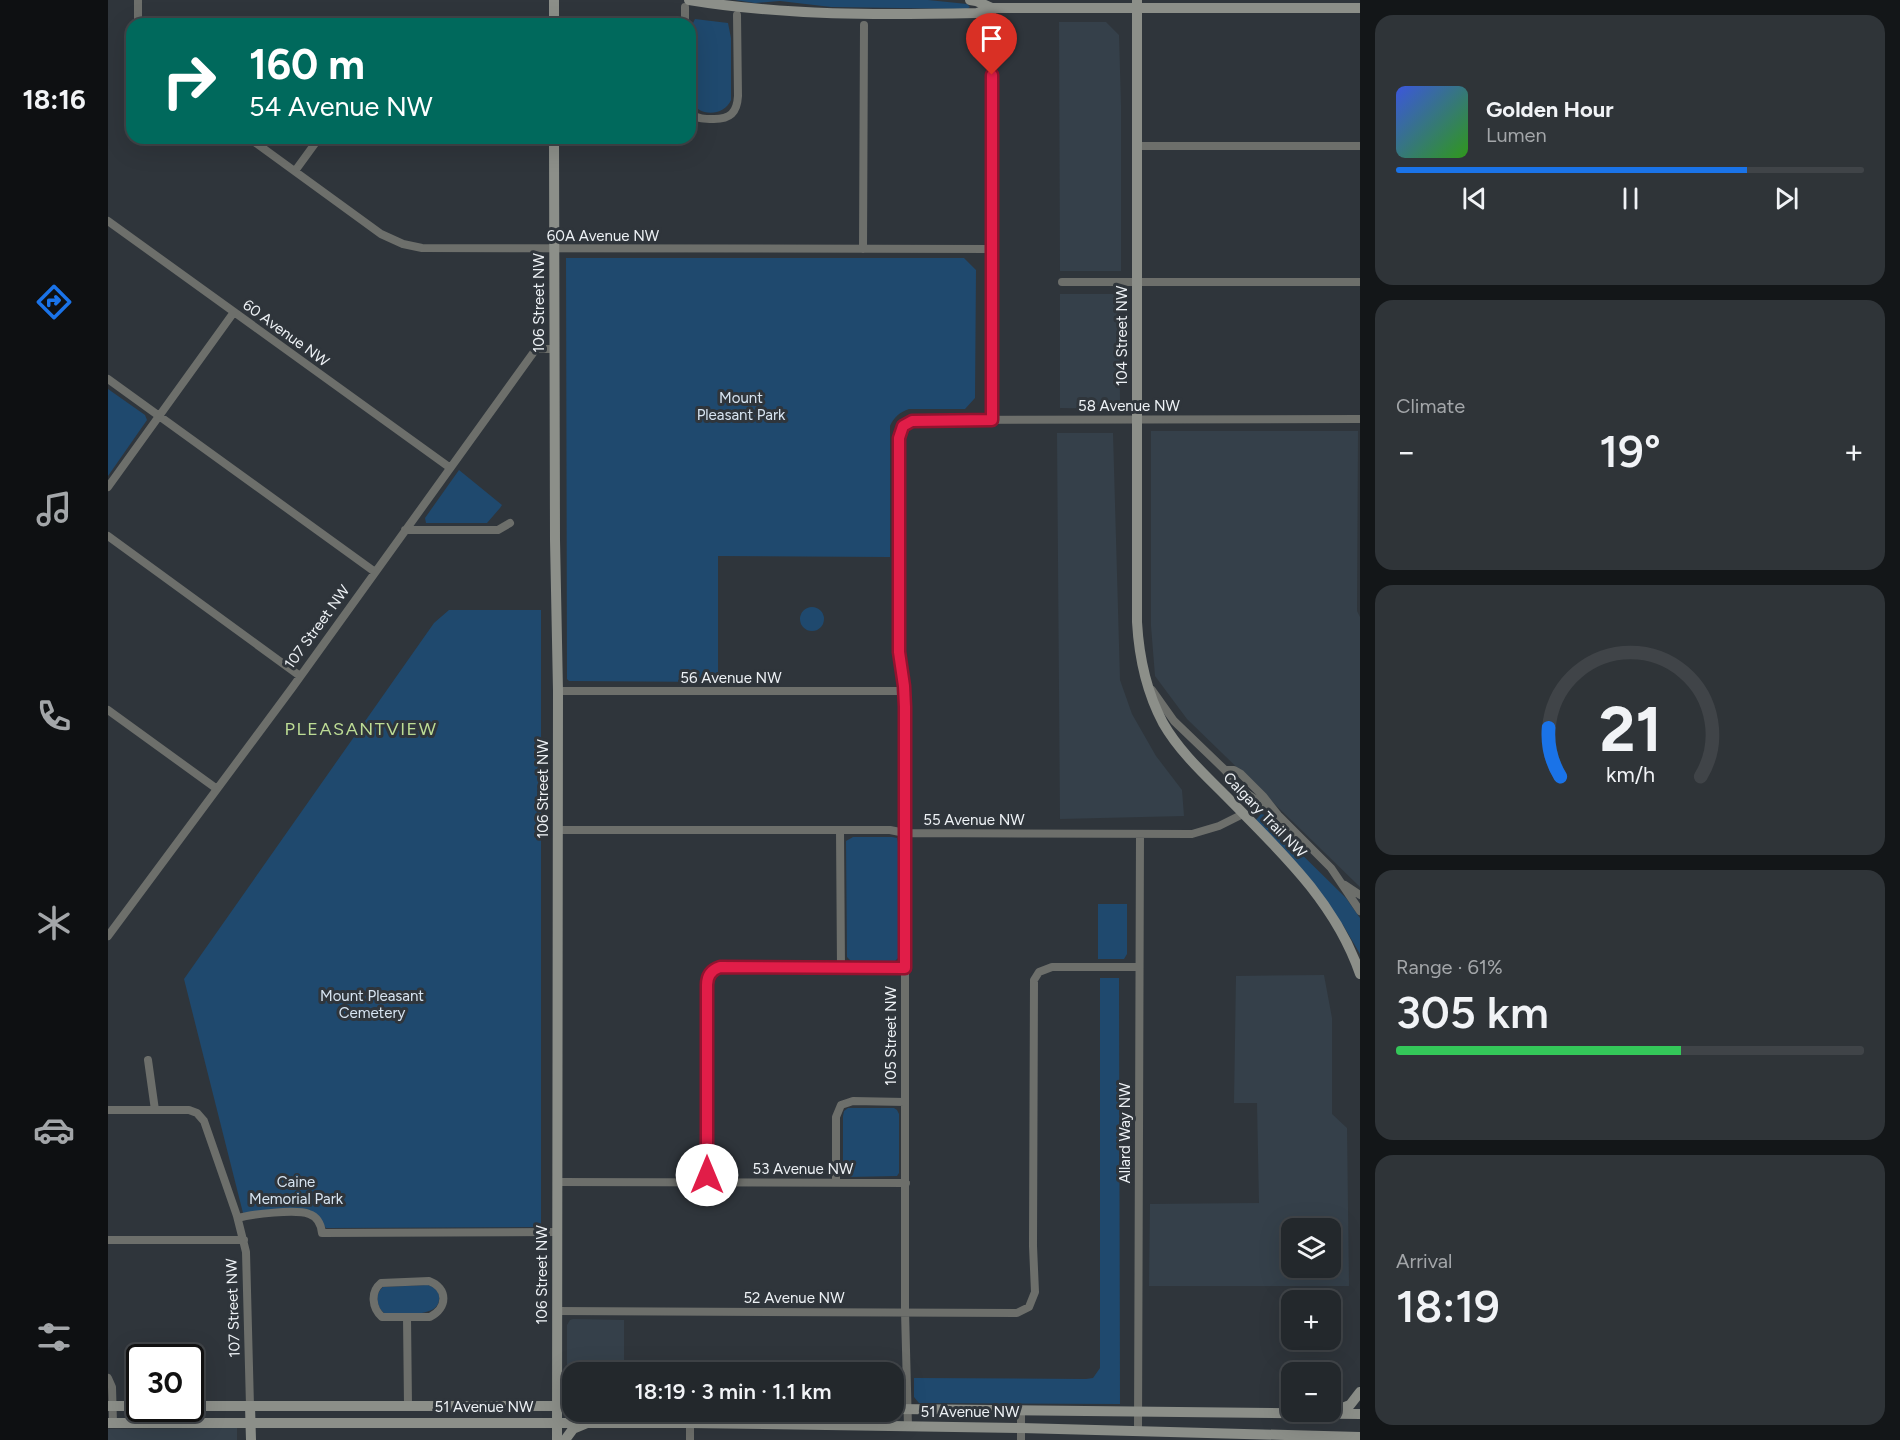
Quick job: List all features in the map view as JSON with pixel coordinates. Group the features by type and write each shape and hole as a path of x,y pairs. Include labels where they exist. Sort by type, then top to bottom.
{"main road":[{"path":"554,0 554,18"},
{"path":"970,0 992,8"},
{"path":"687,4 864,15 977,13 992,8 1137,4 1360,8"},
{"name":"104 Street NW","path":"1137,4 1137,622 1145,676"},
{"name":"106 Street NW","path":"554,144 558,692 556,1440"},
{"name":"Calgary Trail NW","path":"1145,676 1154,704 1172,736 1203,773 1291,863 1319,897 1338,926 1360,974"},
{"path":"1341,1409 1354,1401 1360,1392"},
{"path":"110,1406 126,1406"},
{"name":"51 Avenue NW","path":"204,1406 562,1406"},
{"name":"107 Street NW","path":"250,1406 251,1440"},
{"name":"51 Avenue NW","path":"907,1409 1281,1413"},
{"name":"51 Avenue NW","path":"1341,1414 1360,1414"},
{"name":"51 Avenue NW","path":"110,1423 562,1422"},
{"path":"565,1440 576,1427 591,1422"},
{"name":"51 Avenue NW","path":"799,1422 908,1427 1360,1437"},
{"path":"1279,1435 1292,1440"}],"street":[{"path":"138,0 138,18"},
{"path":"992,8 992,420"},
{"path":"696,117 701,119 724,119 734,114 738,96 737,15"},
{"path":"863,249 864,25"},
{"name":"60A Avenue NW","path":"257,144 381,234 403,244 432,249 992,249"},
{"path":"295,171 315,144"},
{"path":"1137,146 1360,146"},
{"name":"60 Avenue NW","path":"108,221 449,467"},
{"path":"1062,282 1360,282"},
{"path":"108,487 234,312"},
{"name":"107 Street NW","path":"108,936 300,676 536,349 554,349"},
{"path":"108,379 375,572"},
{"name":"58 Avenue NW","path":"901,430 907,423 919,420 1360,419"},
{"name":"105 Street NW","path":"901,430 899,438 899,652 904,691 905,1311 908,1427"},
{"path":"405,530 498,530 510,523"},
{"path":"108,536 300,676"},
{"name":"Calgary Trail NW","path":"1145,676 1174,721 1225,770 1240,790 1278,815"},
{"name":"56 Avenue NW","path":"558,692 904,691"},
{"path":"108,710 217,789"},
{"name":"Calgary Trail NW","path":"1225,770 1234,770 1241,774 1263,796 1278,815 1331,868 1360,911"},
{"name":"55 Avenue NW","path":"558,830 896,830 905,833 1197,834 1244,814"},
{"path":"840,831 840,968"},
{"name":"Allard Way NW","path":"1138,1431 1140,834"},
{"name":"Calgary Trail NW","path":"1341,882 1360,895"},
{"path":"707,1183 707,985 709,975 720,967 905,968"},
{"name":"52 Avenue NW","path":"557,1311 1017,1312 1026,1310 1035,1292 1033,1246 1034,984 1039,972 1053,967 1139,967"},
{"path":"108,1110 155,1110 148,1060"},
{"path":"836,1182 836,1117 839,1108 853,1101 904,1102"},
{"name":"107 Street NW","path":"155,1110 189,1110 197,1113 206,1125 238,1218 248,1267 250,1406"},
{"name":"53 Avenue NW","path":"557,1182 906,1183"},
{"path":"238,1218 258,1214 308,1214 318,1220 322,1233 557,1232"},
{"path":"108,1240 244,1240"},
{"path":"429,1281 441,1288 443,1304 435,1314 430,1317 408,1317 382,1317 374,1306 376,1287 387,1282 429,1281"},
{"path":"408,1317 408,1406"},
{"name":"51 Avenue NW","path":"108,1378 112,1387 110,1423"},
{"path":"1021,1410 1021,1440"},
{"path":"690,1422 690,1440"}],"shaded area":[{"path":"1059,22 1106,22 1119,35 1121,271 1060,271"},
{"path":"1060,294 1117,294 1119,297 1120,403 1116,409 1060,408"},
{"path":"1151,431 1358,431 1360,887 1187,719 1155,676 1151,626"},
{"path":"1057,433 1113,433 1120,680 1132,714 1156,756 1182,790 1184,816 1060,819"},
{"path":"1324,975 1332,1018 1332,1114 1347,1128 1349,1286 1149,1286 1150,1204 1259,1203 1257,1103 1234,1103 1236,976"},
{"path":"570,1320 624,1320 624,1362 567,1362 567,1325"},
{"path":"237,1428 237,1440 108,1440 108,1429"}],"green space":[{"path":"735,0 928,0 967,4 970,7 967,9 831,7 780,1 755,3"},
{"path":"696,19 728,23 731,38 731,100 728,106 717,112 696,108"},
{"name":"Mount Pleasant Park","path":"566,258 964,258 976,270 975,398 965,409 909,409 898,415 890,426 890,557 718,556 718,682 569,681 567,679"},
{"path":"108,389 145,415 147,420 108,476"},
{"path":"459,470 502,505 487,523 426,523 425,518"},
{"path":"812,607 817,608 823,614 823,624 817,630 812,631 807,630 801,624 800,619 801,614 807,608"},
{"name":"Mount Pleasant Cemetery","path":"449,610 541,610 541,1227 326,1228 312,1212 255,1211 243,1213 184,979 434,623"},
{"path":"1261,814 1265,815 1346,898 1360,918 1360,954 1343,925 1255,821"},
{"path":"853,837 897,838 899,957 894,962 852,962 847,957 846,841"},
{"path":"1098,904 1127,904 1127,954 1124,959 1098,959"},
{"path":"1100,978 1119,978 1120,1404 919,1403 914,1397 914,1378 1086,1379 1093,1378 1100,1368"},
{"path":"848,1108 894,1108 897,1110 899,1114 899,1173 897,1176 849,1177 843,1171 843,1116 844,1111"},
{"path":"428,1285 439,1294 437,1305 432,1310 417,1314 384,1313 379,1307 378,1296 383,1287"}],"district":[{"name":"PLEASANTVIEW","path":"361,729"}],"route":[{"path":"707,1175 707,980 712,971 720,967 905,968 905,707 899,652 899,438 903,426 912,421 992,420 992,75"}],"park label":[{"name":"Caine Memorial Park","path":"296,1190"}]}
